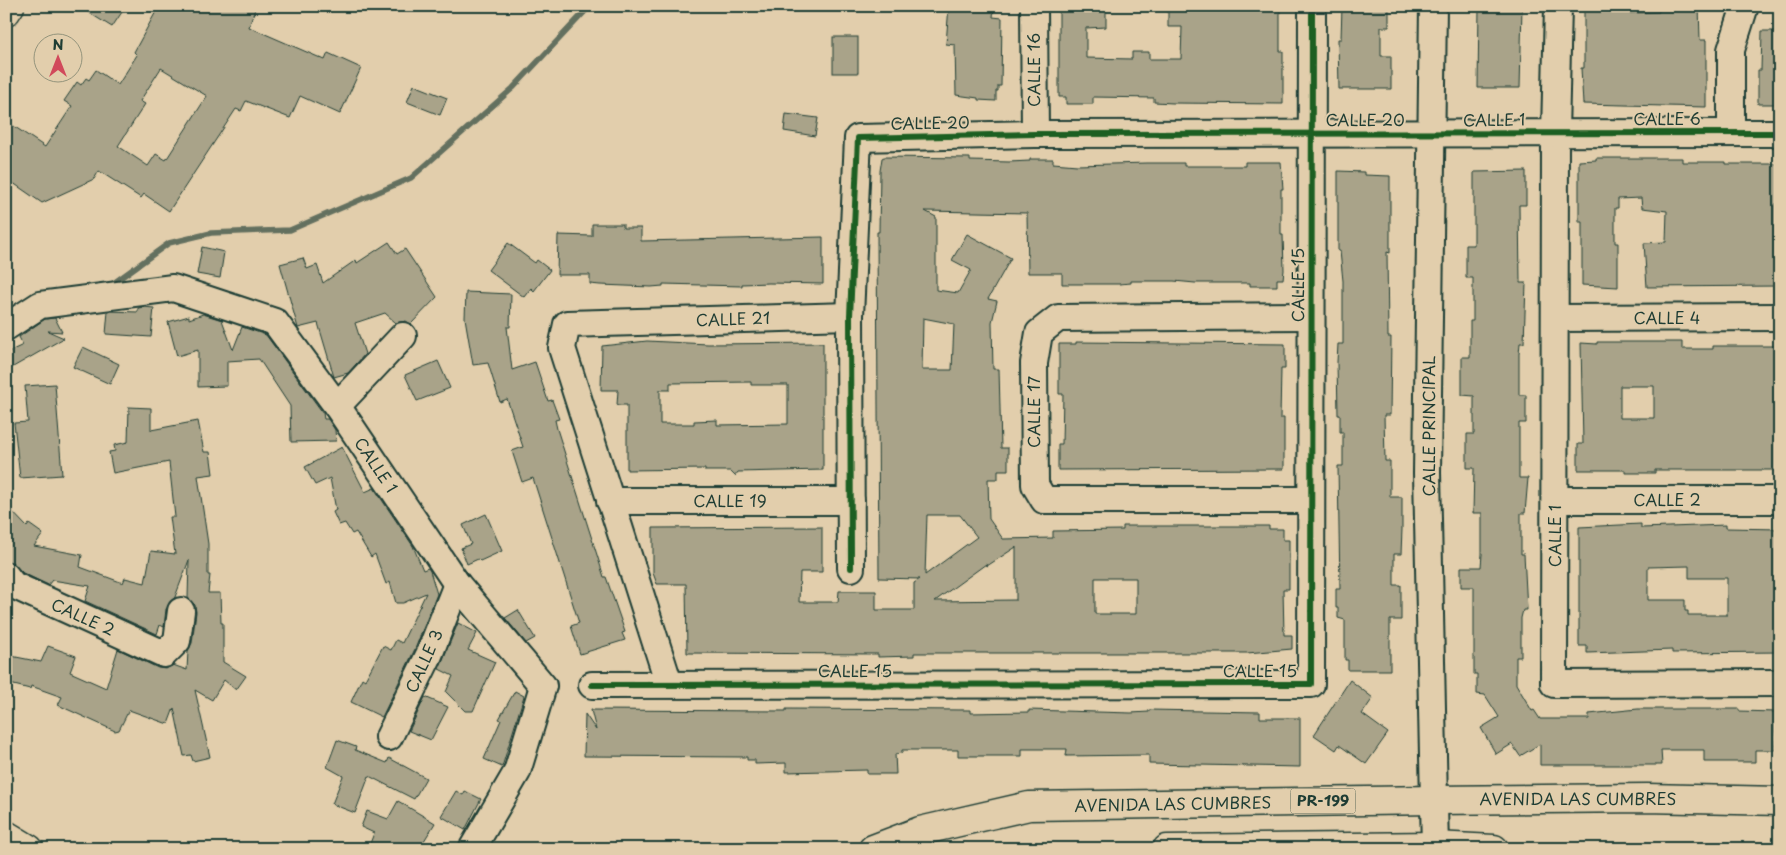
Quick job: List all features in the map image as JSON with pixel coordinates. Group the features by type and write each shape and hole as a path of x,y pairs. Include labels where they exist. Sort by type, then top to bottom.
{"main road":[{"path":"6,12 10,6"},
{"name":"AVENIDA LAS CUMBRES","path":"873,849 920,831 1029,806 1647,798 1780,801"},
{"path":"6,835 29,849"},
{"path":"1167,849 1494,849"}],"street":[{"name":"CALLE 16","path":"1034,6 1035,134"},
{"name":"CALLE 15","path":"592,685 1311,684 1312,6"},
{"name":"CALLE PRINCIPAL","path":"1433,6 1428,473 1435,848"},
{"name":"CALLE 1","path":"1558,6 1555,133 1554,684 1780,683"},
{"path":"1732,133 1731,50 1746,6"},
{"name":"CALLE 1","path":"1433,134 1555,133"},
{"name":"CALLE 6","path":"1555,133 1780,133"},
{"name":"CALLE 20","path":"850,568 850,316 858,138 1035,134 1433,134"},
{"name":"CALLE 1","path":"6,327 40,305 173,288 276,322 337,406 457,584 544,686 517,772 472,849"},
{"name":"CALLE 21","path":"610,501 562,348 568,324 850,316"},
{"name":"CALLE 17","path":"1311,316 1058,318 1039,333 1034,363 1035,485 1044,500 1311,500"},
{"name":"CALLE 4","path":"1555,318 1780,317"},
{"path":"337,406 403,336"},
{"name":"CALLE 2","path":"1555,500 1780,500"},
{"path":"610,501 668,684"},
{"name":"CALLE 19","path":"610,501 850,501"},
{"name":"CALLE 2","path":"6,576 13,586 164,654 177,641 181,611"},
{"name":"CALLE 3","path":"389,737 429,655 457,584"}],"building":[{"path":"78,6 126,6 112,27"},
{"path":"159,6 256,6 249,27 325,60 328,53 361,68 340,114 300,96 290,118 246,101 241,111 236,109 169,211 144,194 141,198 99,171 94,179 42,203 6,178 6,121 45,147 72,106 64,101 77,82 81,85 86,78 89,80 96,70 118,85 137,55 134,52","holes":["161,68 207,96 166,160 156,154 148,166 118,146 145,104 140,101"]},
{"path":"949,6 994,7 993,17 1002,18 1001,86 998,86 998,91 996,91 996,101 978,100 978,98 956,95 955,45 946,44"},
{"path":"1059,6 1106,6 1106,27 1086,28 1086,58 1132,59 1132,52 1149,52 1149,59 1181,59 1182,27 1168,27 1168,6 1280,6 1280,51 1283,51 1283,104 1173,103 1154,102 1154,98 1093,97 1093,104 1066,104 1066,97 1059,97"},
{"path":"1342,6 1389,6 1389,27 1381,27 1381,56 1391,56 1391,89 1339,89 1338,39 1341,39"},
{"path":"1479,6 1522,6 1520,88 1478,88"},
{"path":"1584,6 1629,6 1629,13 1659,12 1659,6 1699,6 1700,40 1706,40 1706,107 1583,104 1581,68 1584,68"},
{"path":"1762,31 1780,31 1780,104 1758,104 1758,70 1761,70"},
{"path":"833,37 858,37 858,73 833,73"},
{"path":"414,85 447,98 440,115 407,102"},
{"path":"786,114 818,118 815,136 784,131"},
{"path":"882,158 970,158 970,161 1009,162 1030,161 1030,159 1053,159 1053,163 1077,165 1184,163 1184,166 1245,166 1245,162 1281,162 1283,189 1281,189 1281,235 1283,235 1284,270 1283,279 1277,279 1277,286 1250,286 1250,283 1174,281 1131,281 1131,283 1119,284 1062,284 1062,273 1028,273 1027,213 925,211 936,217 936,290 958,293 971,270 952,260 967,234 1011,258 988,299 997,301 992,322 993,369 999,369 1001,448 1008,448 1008,470 998,470 998,479 988,479 989,519 1003,539 1053,538 1053,531 1123,530 1123,526 1269,526 1269,529 1283,529 1283,540 1289,540 1289,589 1283,589 1284,635 1292,635 1292,649 1247,653 914,653 914,656 878,657 878,654 687,653 686,584 657,584 653,573 653,528 822,527 822,572 800,572 799,602 838,602 839,591 876,591 876,610 914,610 914,583 920,579 879,578 877,232 879,232","holes":["923,318 954,324 952,370 922,370","927,515 960,515 977,537 925,575","1016,547 1016,600 935,601 986,564 987,566","1095,578 1136,578 1136,614 1095,614"]},
{"path":"1596,158 1682,158 1682,162 1780,164 1780,204 1775,204 1775,234 1780,233 1779,286 1647,287 1644,243 1666,242 1667,211 1642,208 1641,198 1618,199 1618,208 1615,208 1615,243 1618,243 1618,287 1582,285 1582,222 1579,222 1579,161 1596,160"},
{"path":"1338,171 1390,176 1390,253 1387,252 1388,337 1391,337 1390,415 1384,415 1385,461 1390,461 1390,497 1402,497 1402,529 1401,554 1394,554 1394,585 1401,585 1401,620 1390,620 1390,670 1348,670 1348,660 1345,660 1345,620 1338,618 1338,608 1336,608 1336,589 1340,589 1338,466 1343,466 1343,432 1340,432 1340,415 1338,415 1337,362 1338,344 1343,344 1343,281 1340,251 1338,251"},
{"path":"1526,171 1526,205 1519,205 1520,283 1526,283 1524,343 1520,343 1519,354 1519,395 1526,395 1526,423 1519,423 1519,478 1528,478 1525,513 1521,513 1521,554 1524,554 1527,610 1523,610 1521,618 1521,657 1516,657 1516,684 1532,711 1534,710 1540,719 1589,719 1589,714 1638,709 1739,709 1739,711 1775,712 1775,750 1755,750 1755,762 1704,762 1704,750 1661,750 1662,765 1540,765 1540,744 1520,756 1512,744 1496,754 1481,728 1499,717 1485,695 1477,694 1477,674 1474,674 1474,587 1461,587 1461,567 1481,567 1482,554 1482,513 1473,513 1474,468 1467,468 1467,434 1474,434 1474,396 1462,395 1462,357 1470,357 1470,321 1473,321 1473,278 1466,278 1466,245 1474,245 1474,172"},
{"path":"592,224 623,224 623,228 641,228 641,241 823,237 823,284 769,283 742,284 742,286 663,284 663,286 651,287 590,284 590,275 557,275 558,235 592,236"},
{"path":"389,242 397,254 405,249 437,297 411,324 406,321 396,323 385,313 355,323 365,354 348,373 334,377 318,323 298,328 280,264 303,258 307,269 317,265 323,283 356,260 357,263"},
{"path":"508,243 535,263 537,260 550,270 534,291 531,288 524,297 488,270"},
{"path":"202,247 224,252 220,278 197,274"},
{"path":"466,292 511,294 510,327 507,327 512,370 535,362 548,401 552,400 559,419 555,420 557,429 604,577 606,577 625,632 622,633 625,640 580,654 571,626 579,623 533,478 522,482 512,451 523,447 507,399 500,402 488,363 473,365 465,318"},
{"path":"138,308 154,308 151,337 106,334 108,311 138,312"},
{"path":"203,314 222,320 233,350 242,327 266,335 323,413 324,419 328,419 335,430 336,441 291,442 290,406 259,359 227,361 227,386 198,387 198,350 177,356 168,322 189,316 189,319"},
{"path":"55,318 62,332 48,331 64,338 6,371 6,353 23,345 19,337 45,319"},
{"path":"647,341 708,344 823,343 823,470 738,472 735,476 730,471 705,471 705,469 627,470 627,405 617,405 618,390 601,390 602,346","holes":["751,382 751,385 788,385 788,424 717,425 717,420 694,421 694,424 660,424 660,390 670,390 670,383"]},
{"path":"1076,342 1285,344 1285,369 1281,369 1280,418 1284,418 1284,469 1058,470 1058,444 1062,444 1063,394 1059,394 1059,344 1076,344"},
{"path":"1597,342 1682,342 1682,349 1713,349 1713,346 1780,346 1780,470 1655,470 1655,473 1625,473 1625,470 1578,470 1578,444 1583,444 1581,343 1597,344","holes":["1620,386 1654,386 1654,418 1620,418"]},
{"path":"83,347 119,364 110,384 73,367"},
{"path":"438,361 450,388 417,401 405,375"},
{"path":"55,384 62,475 20,478 14,423 28,422 25,386"},
{"path":"129,407 151,408 151,430 198,421 204,452 210,452 213,474 198,476 208,544 208,575 210,575 208,593 220,593 221,623 223,623 223,662 246,676 236,690 224,680 212,700 195,690 210,757 193,761 191,755 184,756 174,708 168,724 129,710 119,730 115,731 58,705 62,697 31,686 30,689 6,683 6,655 41,662 48,646 76,656 70,672 106,688 118,649 158,668 166,669 173,665 187,670 188,651 192,643 196,612 195,605 188,598 189,560 175,597 166,609 164,627 160,625 157,634 85,601 90,586 52,580 48,585 23,573 12,562 6,561 6,505 27,527 29,524 43,534 34,546 82,555 80,567 123,583 125,578 145,583 151,551 175,554 170,517 175,517 169,462 113,473 109,452 115,451 114,445 128,442"},
{"path":"342,447 365,492 374,488 413,546 423,570 428,568 430,571 437,594 415,649 382,717 351,702 362,678 365,680 383,646 391,650 396,640 402,643 426,593 403,603 396,603 390,582 386,584 375,554 371,557 356,532 352,534 345,523 339,525 333,512 336,510 330,478 315,485 305,467"},
{"path":"486,514 502,551 480,561 478,559 467,564 461,548 471,544 463,525"},
{"path":"1641,524 1641,528 1726,525 1726,528 1780,529 1780,652 1672,653 1672,650 1587,653 1587,646 1579,646 1579,527","holes":["1689,566 1689,578 1727,578 1727,615 1688,615 1688,611 1685,611 1685,600 1648,600 1648,567"]},
{"path":"518,610 535,638 526,643 505,618"},
{"path":"458,623 477,633 468,650 495,662 473,711 465,711 446,692 453,676 439,669"},
{"path":"1350,680 1373,698 1362,714 1388,733 1366,764 1339,745 1336,750 1314,735"},
{"path":"515,691 524,696 502,767 484,759 501,720 499,719"},
{"path":"425,697 448,707 431,740 409,731"},
{"path":"786,709 970,710 970,713 1029,712 1029,710 1131,713 1149,712 1149,710 1260,712 1260,718 1300,718 1300,767 1149,764 1149,755 1066,756 1067,749 1022,749 1022,756 958,756 958,750 902,750 902,753 895,754 896,774 867,774 867,770 786,772 786,763 755,764 755,760 747,760 747,757 584,756 585,714 596,730 591,710 786,711"},
{"path":"337,740 356,747 355,750 387,763 389,758 426,778 414,799 369,776 355,813 332,804 343,776 327,767"},
{"path":"456,791 463,795 465,791 481,799 465,830 441,816"},
{"path":"398,801 435,823 419,849 368,849 374,833 361,827 367,811 388,819"}],"waterway":[{"path":"108,287 169,243 211,233 290,230 411,178 513,88 590,6"}],"cycle path":[{"path":"592,685 1311,684 1312,6"},
{"path":"851,568 850,316 858,138 1035,134 1780,133"}]}
